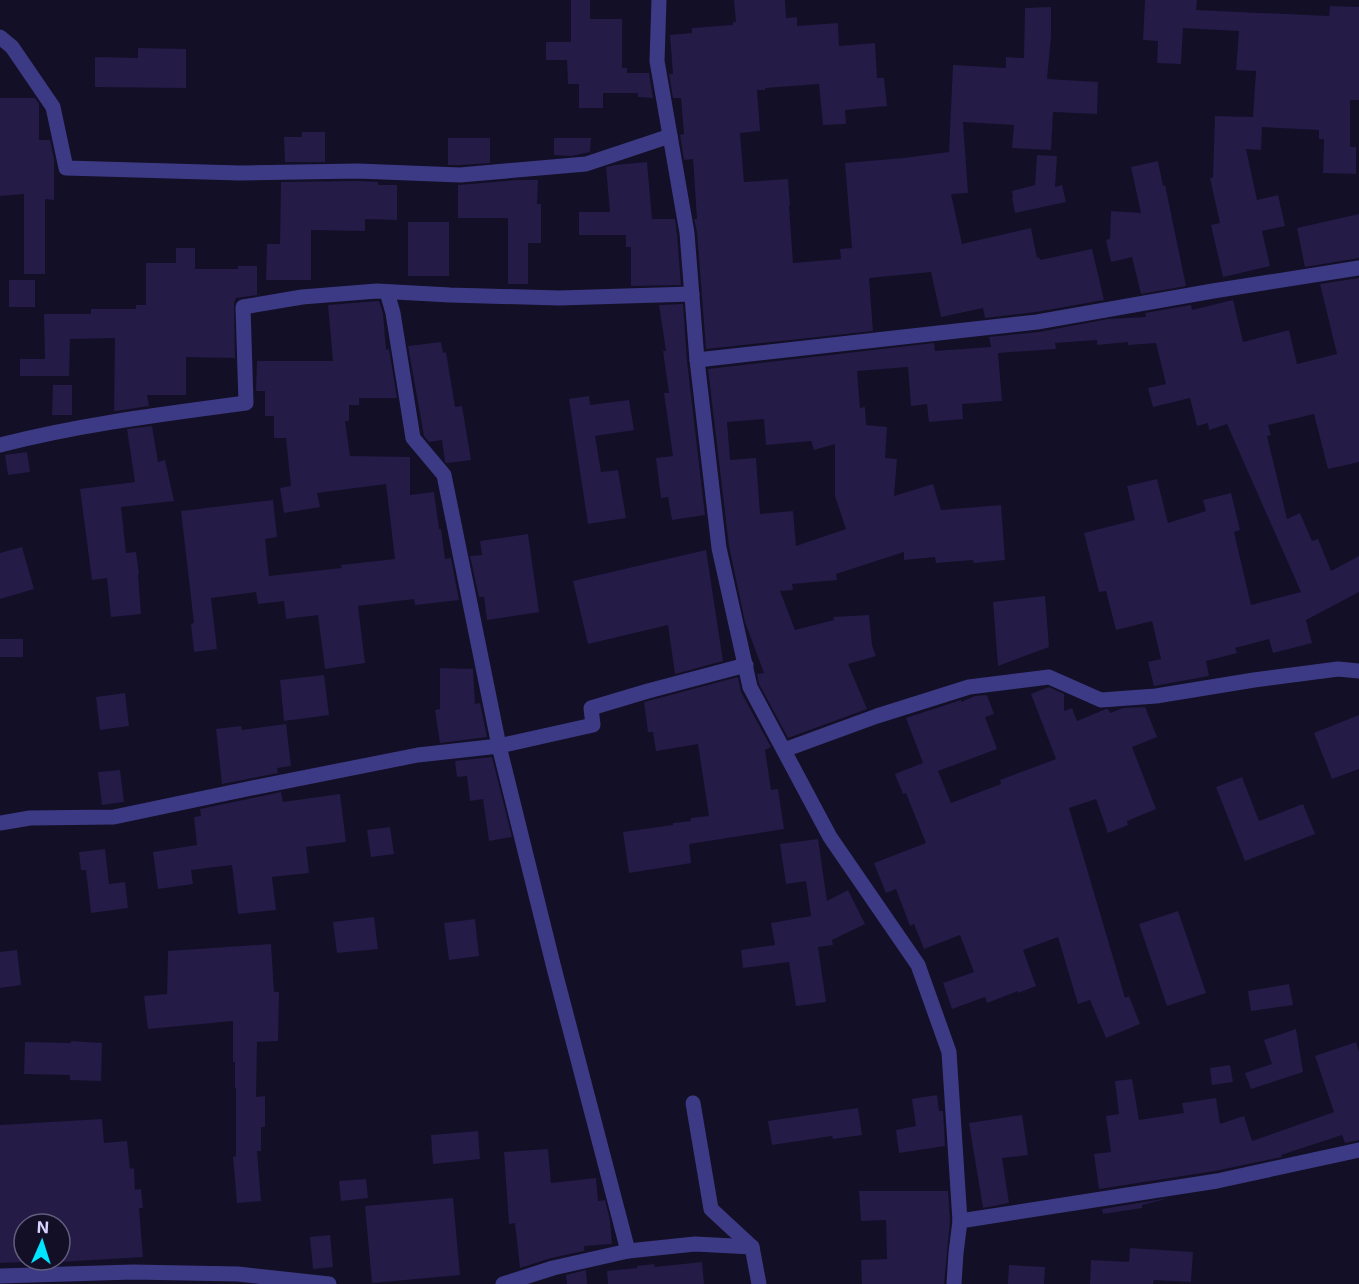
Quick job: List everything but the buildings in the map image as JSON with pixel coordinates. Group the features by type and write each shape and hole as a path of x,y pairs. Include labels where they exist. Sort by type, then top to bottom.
{"street":[{"path":"659,0 657,60 687,233 697,360 719,548 750,687 830,837 918,965 949,1052 960,1221 954,1284"},
{"path":"0,37 12,47 53,107 66,168 240,172 358,171 460,175 586,164 670,136"},
{"path":"697,360 1037,322 1359,268"},
{"path":"0,445 41,434 246,403 243,307 302,297 377,291 559,298 692,294"},
{"path":"387,292 393,313 413,438 444,475 499,746 628,1251"},
{"path":"0,823 30,818 114,817 406,758 499,746 593,725 591,708 746,665"},
{"path":"784,750 877,716 969,687 1049,677 1101,700 1156,696 1338,669 1359,671"},
{"path":"693,1103 711,1209 752,1247 759,1284"},
{"path":"960,1221 1217,1181 1359,1150"},
{"path":"504,1284 553,1268 628,1251 695,1244 752,1247"},
{"path":"0,1276 133,1272 238,1274 329,1284"}]}
